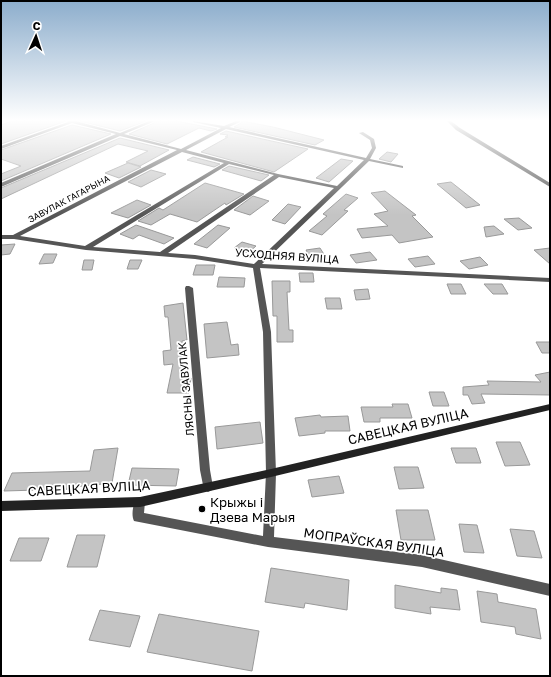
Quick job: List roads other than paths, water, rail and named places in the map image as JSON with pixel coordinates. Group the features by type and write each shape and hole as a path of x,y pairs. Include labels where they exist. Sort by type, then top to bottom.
{"street":[{"path":"1,186 77,153"},
{"name":"ЗАВУЛАК ГАГАРЫНА","path":"14,237 175,153"},
{"path":"195,153 278,175 336,187"},
{"path":"335,153 401,167"},
{"path":"268,542 272,473 267,332 256,266 336,187 367,160 371,153"},
{"path":"497,153 550,185"},
{"path":"86,248 229,162"},
{"path":"160,255 278,175"},
{"name":"УСХОДНЯЯ ВУЛІЦА","path":"1,237 14,237 86,248 195,257 256,266 550,280"},
{"name":"ЛЯСНЫ ЗАВУЛАК","path":"189,288 205,470 208,487"},
{"name":"САВЕЦКАЯ ВУЛІЦА","path":"1,506 140,502 272,473 550,407"},
{"name":"МОПРАЎСКАЯ ВУЛІЦА","path":"140,502 138,516 268,542 422,561 550,590"}],"place":[{"name":"Крыжы і Дзева Марыя","path":"202,509"}]}
